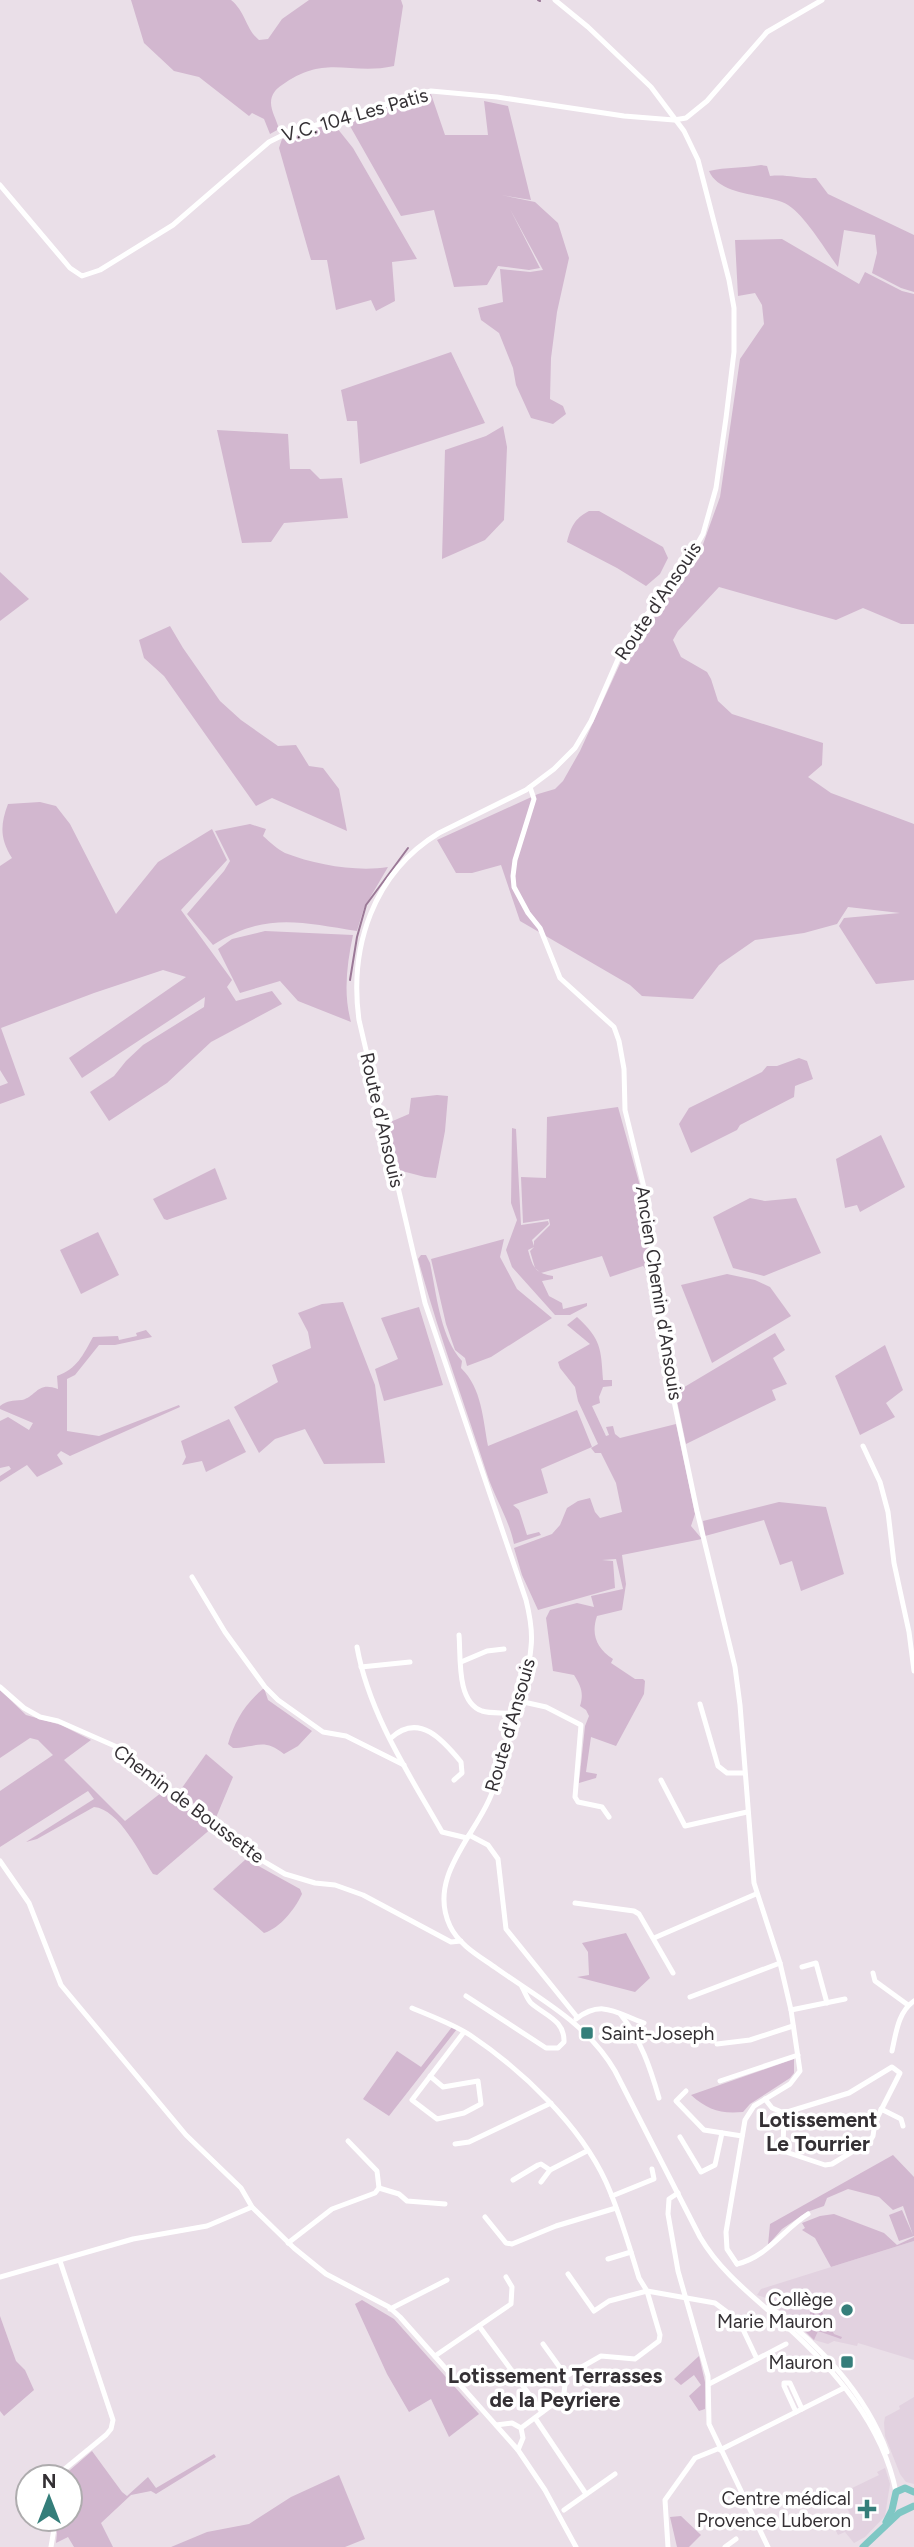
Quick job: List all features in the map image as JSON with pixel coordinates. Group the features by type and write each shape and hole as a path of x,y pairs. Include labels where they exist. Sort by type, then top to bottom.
{"main road":[{"path":"884,2526 894,2504 896,2492 911,2490"},
{"path":"894,2504 903,2511"},
{"path":"863,2547 884,2526 914,2506"}],"street":[{"name":"Route d'Ansouis","path":"555,0 588,27 650,87 677,120 690,144 704,177 729,280 734,308 734,352 712,510 692,556 622,650 582,736 567,757 530,787 424,842 404,862 380,894 365,927 357,961 359,1020 425,1303 530,1619 531,1655 496,1783 453,1862 444,1887 444,1910 453,1932 461,1941 520,1985 576,2020 595,2041 608,2058 706,2248 729,2276 823,2358 869,2412 878,2428 896,2478 911,2490"},
{"path":"677,120 686,118 707,102 767,32 780,22 822,0"},
{"name":"V.C. 104 Les Patis","path":"0,185 70,268 78,275 86,276 173,225 272,139 420,93 442,91 624,116 677,120"},
{"name":"Ancien Chemin d'Ansouis","path":"530,787 534,799 515,860 514,887 528,913 540,928 560,978 614,1027 619,1041 624,1069 625,1110 650,1212 653,1272 670,1382 697,1511 735,1667 756,1894 780,1963 798,2055"},
{"path":"863,1446 880,1482 888,1512 894,1563 909,1632 914,1671"},
{"path":"192,1577 225,1632 278,1700 323,1732 346,1736 404,1765"},
{"path":"459,1635 464,1689 475,1706 480,1710 515,1714"},
{"path":"357,1647 365,1686 404,1765 442,1832 468,1837 488,1845 498,1859 506,1929 576,2020 600,2007 644,2023"},
{"path":"461,1662 487,1651 504,1649"},
{"path":"361,1667 410,1662"},
{"name":"Chemin de Boussette","path":"0,1687 24,1708 40,1717 58,1721 117,1747 246,1851 285,1874 315,1884 335,1885 363,1895 451,1942 461,1941"},
{"path":"519,1701 546,1707 581,1725 575,1797 578,1802 602,1807 609,1816"},
{"path":"700,1704 719,1766 727,1773 744,1773"},
{"path":"391,1738 398,1731 411,1728 430,1732 461,1762 462,1773 454,1780"},
{"path":"661,1780 685,1826 747,1812"},
{"path":"0,1861 30,1903 61,1985 186,2135 241,2188 252,2207 288,2242 327,2274 390,2308 518,2450 545,2490 576,2547"},
{"path":"654,1938 756,1894"},
{"path":"575,1903 639,1914 673,1973"},
{"path":"690,1997 780,1963"},
{"path":"802,1967 816,1963 827,2003"},
{"path":"873,1973 876,1981 911,2003 898,2023 892,2051"},
{"path":"466,1996 546,2048 558,2049 564,2042 563,2029 556,2020 531,2002 520,1985"},
{"path":"791,2010 845,1999"},
{"path":"412,2007 464,2032 506,2062 573,2127 605,2179 639,2278 647,2291 660,2335 658,2343 635,2359 601,2356 566,2376"},
{"path":"621,2015 632,2029 647,2058 659,2098"},
{"path":"717,2044 750,2040 793,2026"},
{"path":"430,2076 443,2087 478,2081 481,2104 464,2113 437,2119 412,2100 430,2076 464,2032"},
{"path":"720,2081 798,2055 800,2071 796,2077 748,2113 725,2242 737,2264 729,2276"},
{"path":"765,2099 772,2108 783,2113 849,2093 892,2067 900,2073 875,2122 870,2141 832,2164 825,2165 783,2149 783,2113"},
{"path":"686,2091 676,2101 704,2130 742,2136"},
{"path":"455,2144 469,2142 551,2103"},
{"path":"881,2109 901,2119 903,2126"},
{"path":"680,2137 701,2172 715,2165 722,2133"},
{"path":"288,2242 332,2209 375,2193 379,2188 377,2171 348,2141"},
{"path":"541,2182 550,2170 587,2151"},
{"path":"513,2180 541,2164 550,2170"},
{"path":"612,2196 654,2179 652,2169"},
{"path":"379,2188 398,2194 407,2201 445,2204"},
{"path":"678,2193 669,2199 668,2214 678,2271 709,2384 709,2424 768,2547"},
{"path":"0,2277 133,2239 207,2226 252,2207"},
{"path":"485,2217 506,2243 512,2244 556,2226 616,2208"},
{"path":"737,2264 769,2248 807,2214"},
{"path":"608,2259 631,2252"},
{"path":"60,2261 113,2420 106,2435 72,2463"},
{"path":"568,2274 594,2312 609,2301 647,2291 715,2302 739,2321 757,2359"},
{"path":"435,2356 511,2304 512,2287 506,2277"},
{"path":"390,2308 447,2280"},
{"path":"479,2326 542,2412"},
{"path":"521,2428 564,2393 566,2376 543,2344"},
{"path":"709,2384 786,2344"},
{"name":"Route d'Ansouis","path":"823,2358 873,2430 888,2462 896,2492"},
{"path":"784,2383 790,2383 799,2410 783,2386 784,2383"},
{"path":"668,2547 666,2500 695,2458 720,2449 844,2388"},
{"path":"700,2416 709,2424"},
{"path":"534,2418 586,2494"},
{"path":"496,2425 512,2423 521,2428 523,2438 518,2450"},
{"path":"564,2510 615,2474"},
{"path":"725,2547 736,2539"}],"shaded area":[{"path":"131,0 231,0 259,40 268,39 282,19 309,0 401,0 403,6 394,66 364,69 325,68 298,75 273,94 271,106 279,129 270,134 264,119 252,113 249,116 199,77 174,71 144,43"},
{"path":"431,94 445,135 488,135 484,101 508,106 531,200 501,195 535,202 558,223 569,258 557,312 551,358 550,399 563,406 566,414 553,424 531,418 516,385 513,368 499,333 481,320 478,308 503,302 500,269 530,272 543,270 510,209 540,268 529,270 498,266 487,285 454,287 434,210 401,216 346,119"},
{"path":"333,123 353,148 417,259 392,262 395,301 376,311 371,300 336,310 327,260 311,260 279,148 282,139"},
{"path":"767,166 770,176 816,178 828,194 914,235 914,292 872,273 877,253 875,235 844,230 838,267 805,221 789,206 773,199 731,189 714,179 709,171"},
{"path":"782,239 859,284 865,272 902,291 914,294 914,624 901,624 863,608 836,620 719,587 678,631 673,640 681,657 707,672 718,701 732,714 823,743 822,765 808,777 831,793 914,824 914,980 876,984 839,926 844,918 900,913 848,907 837,924 804,933 755,940 719,965 693,999 642,996 630,985 520,921 501,865 472,873 456,873 437,840 538,794 555,789 563,781 580,751 630,642 677,587 702,547 720,497 740,359 764,324 762,305 755,293 738,296 735,240"},
{"path":"451,352 485,423 360,464 357,421 347,421 341,390"},
{"path":"503,426 507,447 504,520 485,540 442,559 445,450 486,436"},
{"path":"217,430 288,434 290,469 310,469 320,479 342,478 348,518 284,523 271,542 242,543"},
{"path":"589,511 599,511 663,547 668,558 660,574 646,586 567,542 574,524"},
{"path":"0,572 29,599 0,621"},
{"path":"170,626 220,701 241,720 278,746 296,745 309,766 323,768 339,789 347,831 272,798 256,806 164,676 144,658 139,640"},
{"path":"40,802 56,806 70,824 116,914 158,862 212,829 227,860 181,910 232,980 227,987 236,1001 272,991 282,1004 211,1042 167,1083 109,1121 90,1092 114,1076 143,1045 204,1007 205,997 82,1078 69,1058 186,977 163,970 1,1028 25,1095 0,1104 0,1086 8,1083 0,1070 0,866 12,858 3,838 3,825 8,804"},
{"path":"250,824 266,829 263,836 282,851 297,857 350,868 388,867 364,908 357,931 283,922 249,928 213,945 187,914 230,861 215,831"},
{"path":"265,931 353,935 347,978 351,1022 298,1001 280,981 240,993 218,949 232,939"},
{"path":"799,1058 807,1061 813,1079 795,1086 794,1097 691,1153 679,1124 689,1108 762,1072 767,1066 777,1066"},
{"path":"448,1096 436,1178 398,1170 388,1123 409,1114 411,1098"},
{"path":"618,1107 647,1211 651,1276 643,1266 610,1277 602,1256 542,1273 553,1276 553,1279 542,1281 549,1296 562,1303 563,1309 587,1303 587,1306 570,1315 555,1315 512,1267 506,1250 517,1220 511,1203 512,1128 516,1129 521,1225 548,1221 549,1224 532,1240 534,1246 534,1241 550,1225 549,1219 523,1223 521,1177 546,1178 547,1117","holes":["534,1247 530,1251 535,1268 528,1250"]},
{"path":"881,1135 905,1187 860,1212 857,1205 845,1208 836,1159"},
{"path":"215,1168 227,1199 164,1219 153,1199"},
{"path":"750,1198 765,1201 796,1198 821,1253 764,1276 733,1268 713,1217"},
{"path":"98,1232 119,1275 81,1294 60,1250"},
{"path":"504,1239 500,1257 517,1289 552,1318 491,1357 467,1366 465,1358 455,1350 446,1324 431,1259"},
{"path":"421,1255 426,1255 430,1263 444,1328 462,1361 461,1368 477,1395 488,1446 577,1410 592,1447 541,1469 548,1493 513,1505 519,1510 527,1535 539,1532 541,1535 514,1544 487,1474 443,1340 418,1259"},
{"path":"727,1274 755,1280 770,1287 791,1316 712,1363 681,1285"},
{"path":"343,1302 375,1385 385,1463 324,1464 305,1429 275,1439 259,1453 234,1407 278,1382 272,1365 311,1348 308,1332 298,1313 322,1304"},
{"path":"419,1307 443,1385 384,1401 375,1369 398,1359 381,1318"},
{"path":"577,1317 591,1332 598,1345 603,1380 612,1380 612,1386 603,1387 600,1403 592,1406 606,1436 609,1435 606,1427 613,1426 615,1434 620,1438 676,1424 695,1514 691,1526 702,1539 622,1555 626,1584 622,1610 597,1616 595,1635 602,1650 613,1659 611,1663 635,1679 645,1681 644,1694 616,1746 591,1737 586,1772 597,1774 596,1778 579,1783 585,1726 589,1716 580,1706 581,1690 574,1675 553,1671 546,1618 550,1610 577,1603 594,1607 591,1596 623,1589 616,1559 602,1560 613,1561 615,1588 538,1610 522,1575 514,1548 552,1534 560,1525 567,1508 578,1501 590,1498 600,1518 622,1512 616,1483 601,1453 595,1453 591,1448 598,1444 578,1401 575,1387 558,1362 590,1344 567,1325"},
{"path":"146,1330 152,1337 115,1345 99,1345 75,1375 67,1379 67,1431 99,1436 179,1405 180,1407 70,1456 61,1451 57,1455 63,1464 37,1477 27,1465 0,1482 0,1476 11,1469 9,1466 0,1468 0,1421 8,1417 29,1430 33,1423 0,1409 0,1406 27,1398 41,1388 58,1389 57,1376 75,1365 93,1337 118,1336 119,1340 137,1336 136,1333"},
{"path":"775,1333 785,1350 773,1358 787,1384 772,1390 776,1400 686,1444 676,1396 681,1389"},
{"path":"885,1345 903,1390 886,1403 895,1417 860,1435 835,1376"},
{"path":"229,1419 246,1452 206,1472 202,1461 182,1465 186,1457 181,1441"},
{"path":"779,1502 826,1507 844,1574 801,1591 792,1561 780,1565 764,1520 705,1536 703,1521"},
{"path":"264,1688 268,1700 312,1731 298,1746 284,1754 265,1745 233,1748 228,1744 242,1713"},
{"path":"0,1690 26,1715 61,1725 91,1740 64,1760 125,1821 166,1789 213,1827 157,1875 153,1874 120,1824 103,1810 94,1807 37,1839 26,1842 94,1799 88,1791 0,1847 0,1791 53,1755 38,1740 30,1738 0,1758"},
{"path":"206,1754 233,1777 215,1820 179,1792"},
{"path":"246,1859 300,1889 302,1894 286,1917 276,1927 264,1933 213,1889"},
{"path":"626,1933 650,1978 635,1992 577,1977 589,1975 588,1952 582,1943"},
{"path":"452,2027 457,2029 389,2116 363,2099 397,2051 421,2067"},
{"path":"794,2059 794,2073 790,2078 750,2104 743,2112 715,2110 691,2095"},
{"path":"893,2155 914,2177 914,2236 899,2241 889,2215 902,2210 913,2235 903,2206 893,2210 879,2197 848,2189 827,2198 824,2206 807,2212 782,2229 768,2245 770,2224"},
{"path":"834,2214 884,2233 897,2245 914,2237 914,2241 831,2267 815,2238 802,2230 805,2228 802,2223"},
{"name":"Collège Marie Mauron","path":"914,2241 914,2360 858,2343 857,2346 814,2340 766,2298 757,2295 761,2289"},
{"path":"362,2300 394,2319 479,2414 449,2437 431,2399 409,2412 387,2374 355,2304"},
{"path":"812,2306 820,2308 834,2334 842,2337 841,2339 818,2331 814,2340 802,2328 808,2321"},
{"path":"0,2316 16,2361 25,2370 34,2390 4,2416 0,2411"},
{"path":"699,2356 705,2382 705,2409 699,2411 689,2396 701,2385 694,2375 681,2385 674,2379"},
{"path":"914,2397 914,2484 906,2482 900,2474 885,2436 884,2423 885,2417"},
{"path":"92,2451 127,2496 148,2477 156,2488 214,2454 216,2457 156,2494 151,2491 131,2495 101,2523 113,2547 74,2547 68,2537 56,2543 57,2533 84,2533 84,2463 78,2463"},
{"name":"Centre médical Provence Luberon","path":"885,2468 890,2484 885,2516 865,2537 854,2543 845,2532 838,2535 833,2525 851,2516 843,2500 851,2492 850,2489 879,2475 877,2472"},
{"path":"339,2475 365,2539 345,2547 171,2547 207,2532 249,2524 291,2497"},
{"path":"681,2516 701,2535 689,2547 677,2547 670,2517"}],"waterway":[{"path":"350,980 357,937 366,905 408,848"}],"place":[{"name":"Saint-Joseph","path":"587,2033"},
{"name":"Collège Marie Mauron","path":"847,2310"},
{"name":"Mauron","path":"847,2362"},
{"name":"Centre médical Provence Luberon","path":"867,2509"}],"district":[{"name":"Lotissement Le Tourrier","path":"818,2131"},
{"name":"Lotissement Terrasses de la Peyriere","path":"555,2387"}]}
